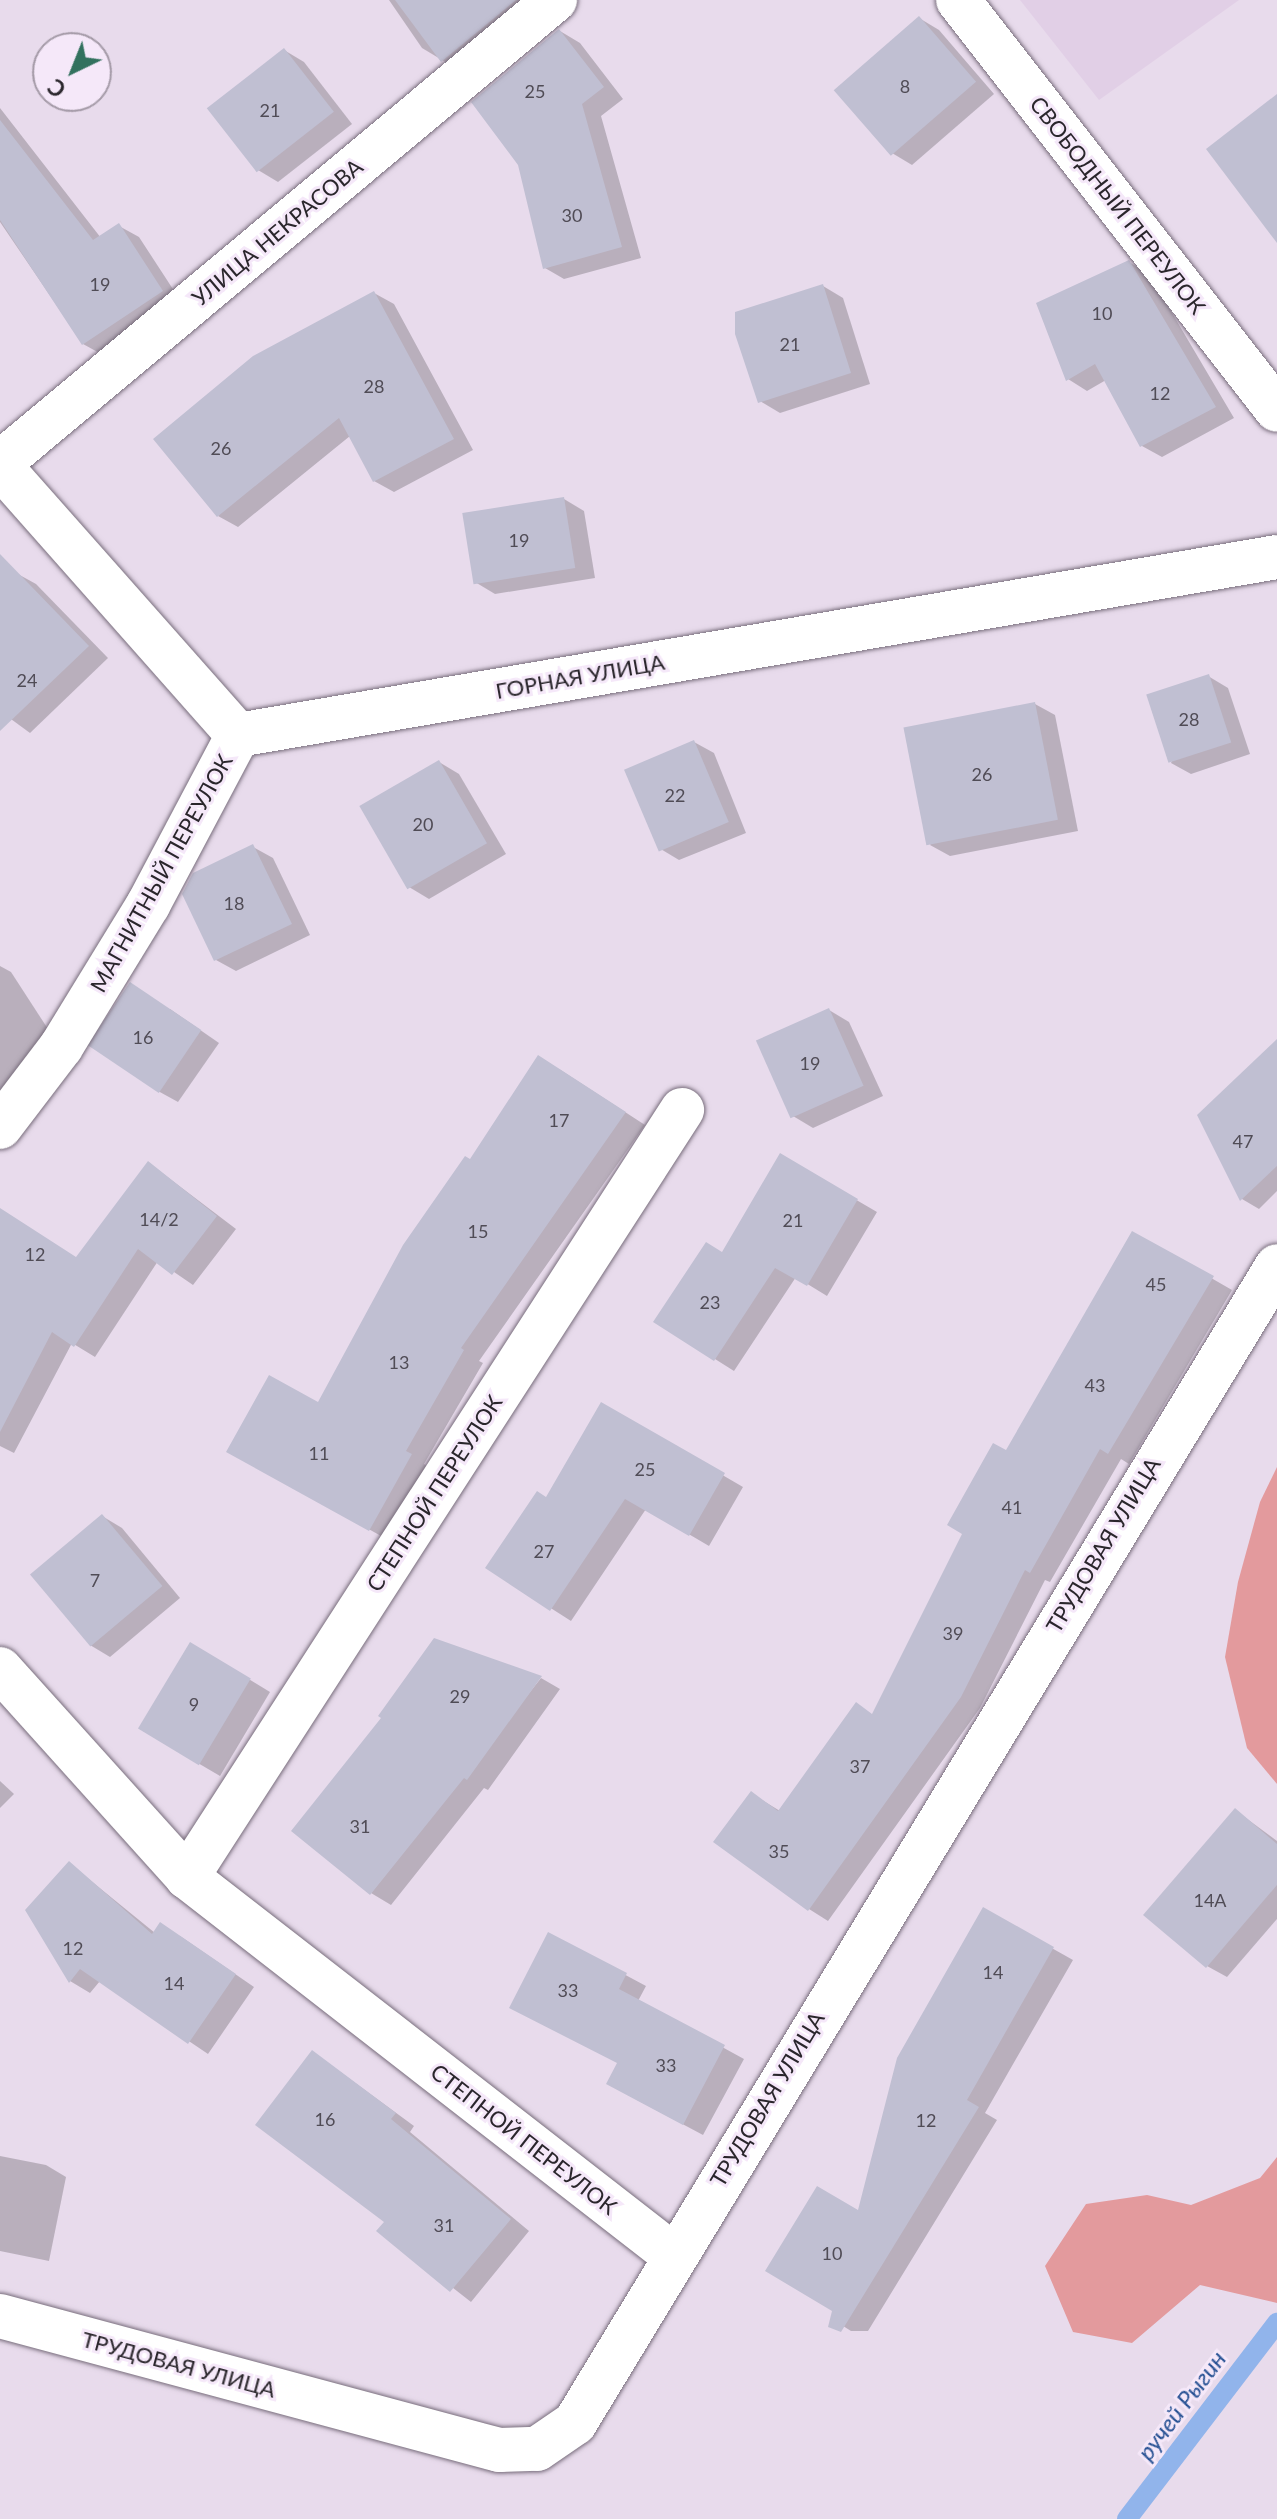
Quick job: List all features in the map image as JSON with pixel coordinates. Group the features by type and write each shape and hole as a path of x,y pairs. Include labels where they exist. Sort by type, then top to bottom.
{"street":[{"name":"УЛИЦА НЕКРАСОВА","path":"0,464 555,0"},
{"name":"СВОБОДНЫЙ ПЕРЕУЛОК","path":"958,0 1277,410"},
{"path":"0,464 238,735"},
{"name":"ГОРНАЯ УЛИЦА","path":"238,735 1277,557"},
{"name":"МАГНИТНЫЙ ПЕРЕУЛОК","path":"0,1127 61,1047 148,905 238,735"},
{"name":"СТЕПНОЙ ПЕРЕУЛОК","path":"187,1877 682,1110"},
{"name":"ТРУДОВАЯ УЛИЦА","path":"0,2316 499,2450 537,2449 575,2423 672,2254 1277,1266"},
{"name":"СТЕПНОЙ ПЕРЕУЛОК","path":"0,1669 187,1877 672,2254"}],"shaded area":[{"path":"1020,0 1239,0 1099,100"},
{"path":"1277,1467 1277,1784 1247,1748 1225,1657 1238,1582 1260,1502"},
{"path":"1277,2157 1277,2303 1200,2285 1132,2343 1073,2332 1045,2266 1086,2204 1147,2195 1191,2205 1260,2178"}],"building":[{"path":"395,0 516,0 441,62"},
{"path":"919,16 976,82 891,156 834,90"},
{"path":"559,29 604,87 582,104 622,247 543,269 518,165 471,102"},
{"path":"284,48 334,112 257,172 207,108"},
{"path":"1277,94 1277,243 1206,149"},
{"path":"0,120 93,240 119,223 163,291 82,345 0,220"},
{"path":"1129,260 1216,407 1140,447 1095,364 1066,381 1036,303"},
{"path":"823,284 851,373 758,403 735,334 735,312"},
{"path":"374,291 454,439 373,482 339,418 217,517 153,439 253,356"},
{"path":"564,497 575,568 474,584 462,513"},
{"path":"0,554 89,646 0,731"},
{"path":"1209,674 1231,742 1168,763 1146,694"},
{"path":"1035,702 1058,820 926,845 903,728"},
{"path":"694,740 729,822 659,852 624,770"},
{"path":"439,760 487,843 407,889 359,806"},
{"path":"253,844 292,924 214,961 182,894 193,873"},
{"path":"130,982 201,1030 159,1093 88,1045"},
{"path":"829,1008 864,1086 790,1118 756,1041"},
{"path":"1277,1039 1277,1166 1240,1201 1197,1115"},
{"path":"538,1055 626,1112 461,1348 464,1350 406,1451 412,1454 369,1531 226,1452 269,1375 318,1402 403,1245 465,1156 470,1159"},
{"path":"780,1153 858,1199 807,1286 775,1268 714,1361 653,1322 706,1242 722,1252"},
{"path":"148,1161 217,1216 172,1275 138,1249 74,1347 52,1332 0,1432 0,1208 76,1257"},
{"path":"1132,1231 1214,1276 1108,1454 1100,1449 1030,1573 1025,1570 961,1697 808,1911 713,1842 751,1791 778,1811 856,1702 872,1714 962,1534 947,1525 993,1443 1006,1450"},
{"path":"601,1402 725,1473 689,1536 625,1499 550,1611 485,1568 537,1491 546,1497"},
{"path":"102,1514 162,1586 90,1646 30,1574"},
{"path":"434,1638 542,1676 467,1780 464,1778 370,1895 291,1831 381,1718 378,1716"},
{"path":"190,1642 251,1679 199,1765 138,1729"},
{"path":"1235,1808 1277,1844 1277,1885 1206,1968 1143,1915"},
{"path":"69,1861 152,1934 160,1922 236,1974 188,2044 80,1969 69,1983 25,1910"},
{"path":"983,1907 1054,1947 967,2100 979,2107 841,2332 828,2327 832,2311 765,2271 817,2186 858,2210 897,2058"},
{"path":"548,1932 627,1973 619,1989 725,2045 683,2125 606,2084 617,2063 509,2008"},
{"path":"312,2050 396,2113 391,2119 511,2219 450,2292 376,2231 384,2222 255,2125"}],"waterway":[{"name":"ручей Рыгин","path":"1127,2519 1277,2323"}]}
